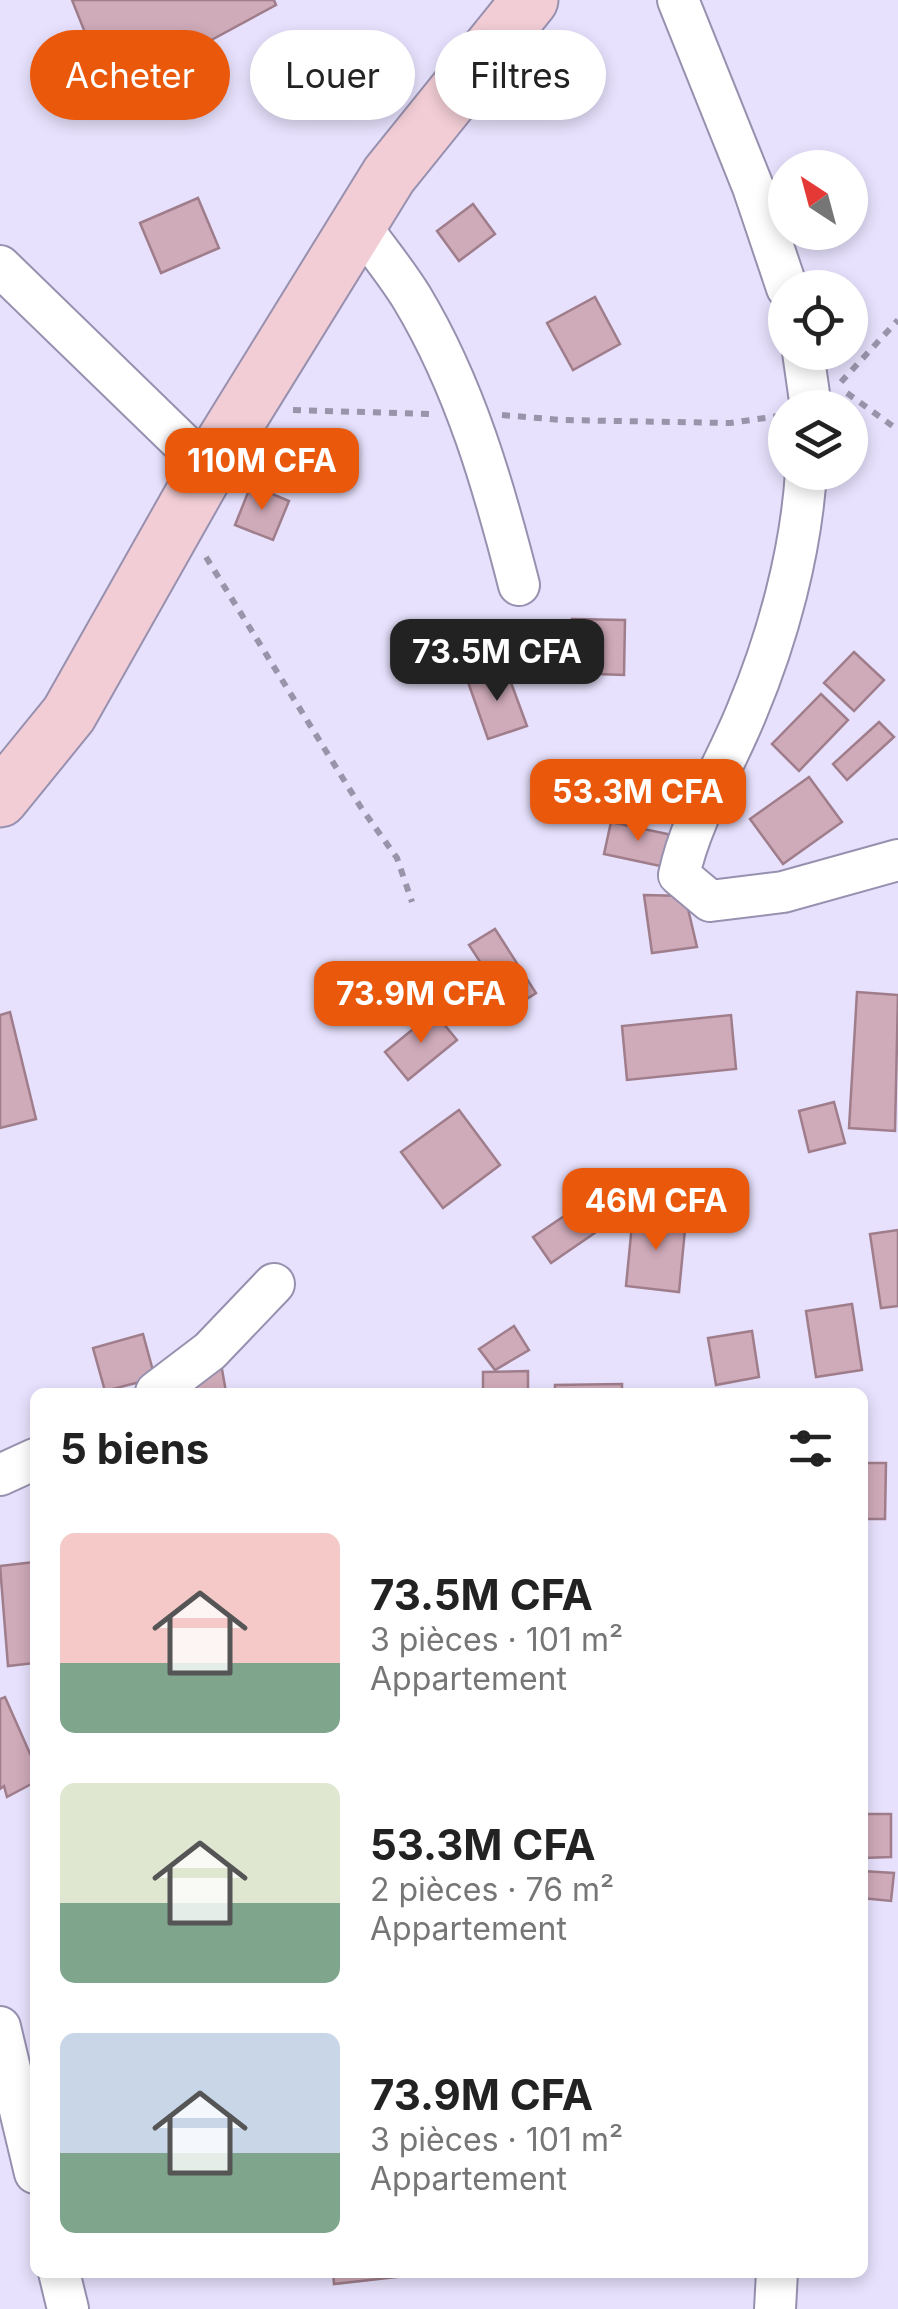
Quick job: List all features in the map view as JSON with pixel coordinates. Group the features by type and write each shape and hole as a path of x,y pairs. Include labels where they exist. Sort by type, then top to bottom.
{"main road":[{"path":"0,799 69,714 208,468 389,175 530,0"}],"street":[{"path":"678,0 754,186 781,270"},
{"path":"358,223 412,298 465,413 493,481 519,585"},
{"path":"8,281 208,468"},
{"path":"805,490 803,516 780,614 748,710 686,843 679,874 710,901 783,892 898,860"},
{"path":"161,1388 210,1352 274,1284"},
{"path":"0,1475 30,1461"},
{"path":"0,2027 30,2152"},
{"path":"60,2278 68,2309"},
{"path":"776,2309 777,2278"}],"path":[{"path":"898,320 838,386 898,430"},
{"path":"243,410 730,423 768,417"},
{"path":"174,530 210,560 231,592 289,694 397,858 412,902"}],"building":[{"path":"72,0 274,0 276,5 230,30 84,30"},
{"path":"198,198 219,248 161,273 140,223"},
{"path":"473,204 495,234 459,261 437,231"},
{"path":"595,297 620,344 573,370 547,323"},
{"path":"251,485 289,501 273,540 235,525"},
{"path":"572,619 625,620 624,675 570,673"},
{"path":"854,652 884,680 854,711 824,683"},
{"path":"506,669 527,726 488,739 468,682"},
{"path":"821,694 848,720 799,771 772,744"},
{"path":"879,722 894,737 847,780 833,764"},
{"path":"576,769 630,772 627,819 573,817"},
{"path":"809,777 842,822 783,864 750,819"},
{"path":"611,822 672,835 665,867 604,854"},
{"path":"644,895 685,896 697,947 652,953"},
{"path":"495,929 536,993 511,1009 469,945"},
{"path":"857,992 898,995 895,1131 849,1128"},
{"path":"10,1012 36,1119 0,1128 0,1015"},
{"path":"434,1012 457,1040 408,1080 385,1052"},
{"path":"731,1015 736,1069 627,1080 622,1026"},
{"path":"834,1102 845,1143 809,1152 799,1111"},
{"path":"459,1110 500,1165 443,1208 401,1152"},
{"path":"588,1200 605,1226 551,1263 533,1237"},
{"path":"633,1214 686,1219 679,1292 626,1286"},
{"path":"898,1230 898,1306 881,1308 870,1234"},
{"path":"852,1304 862,1370 816,1377 806,1311"},
{"path":"514,1326 529,1350 495,1370 479,1349"},
{"path":"752,1331 759,1377 716,1385 708,1338"},
{"path":"143,1334 155,1378 104,1388 93,1348"},
{"path":"220,1358 225,1388 195,1388 191,1362"},
{"path":"528,1371 528,1388 483,1388 483,1372"},
{"path":"622,1384 622,1388 555,1388"},
{"path":"868,1463 886,1463 885,1519 868,1519"},
{"path":"30,1563 30,1664 8,1666 0,1566"},
{"path":"5,1697 30,1754 30,1785 7,1797 4,1786 0,1789 0,1699"},
{"path":"868,1814 891,1814 891,1857 868,1858"},
{"path":"868,1871 894,1873 891,1901 868,1899"},
{"path":"334,2278 388,2278 334,2284"}]}
